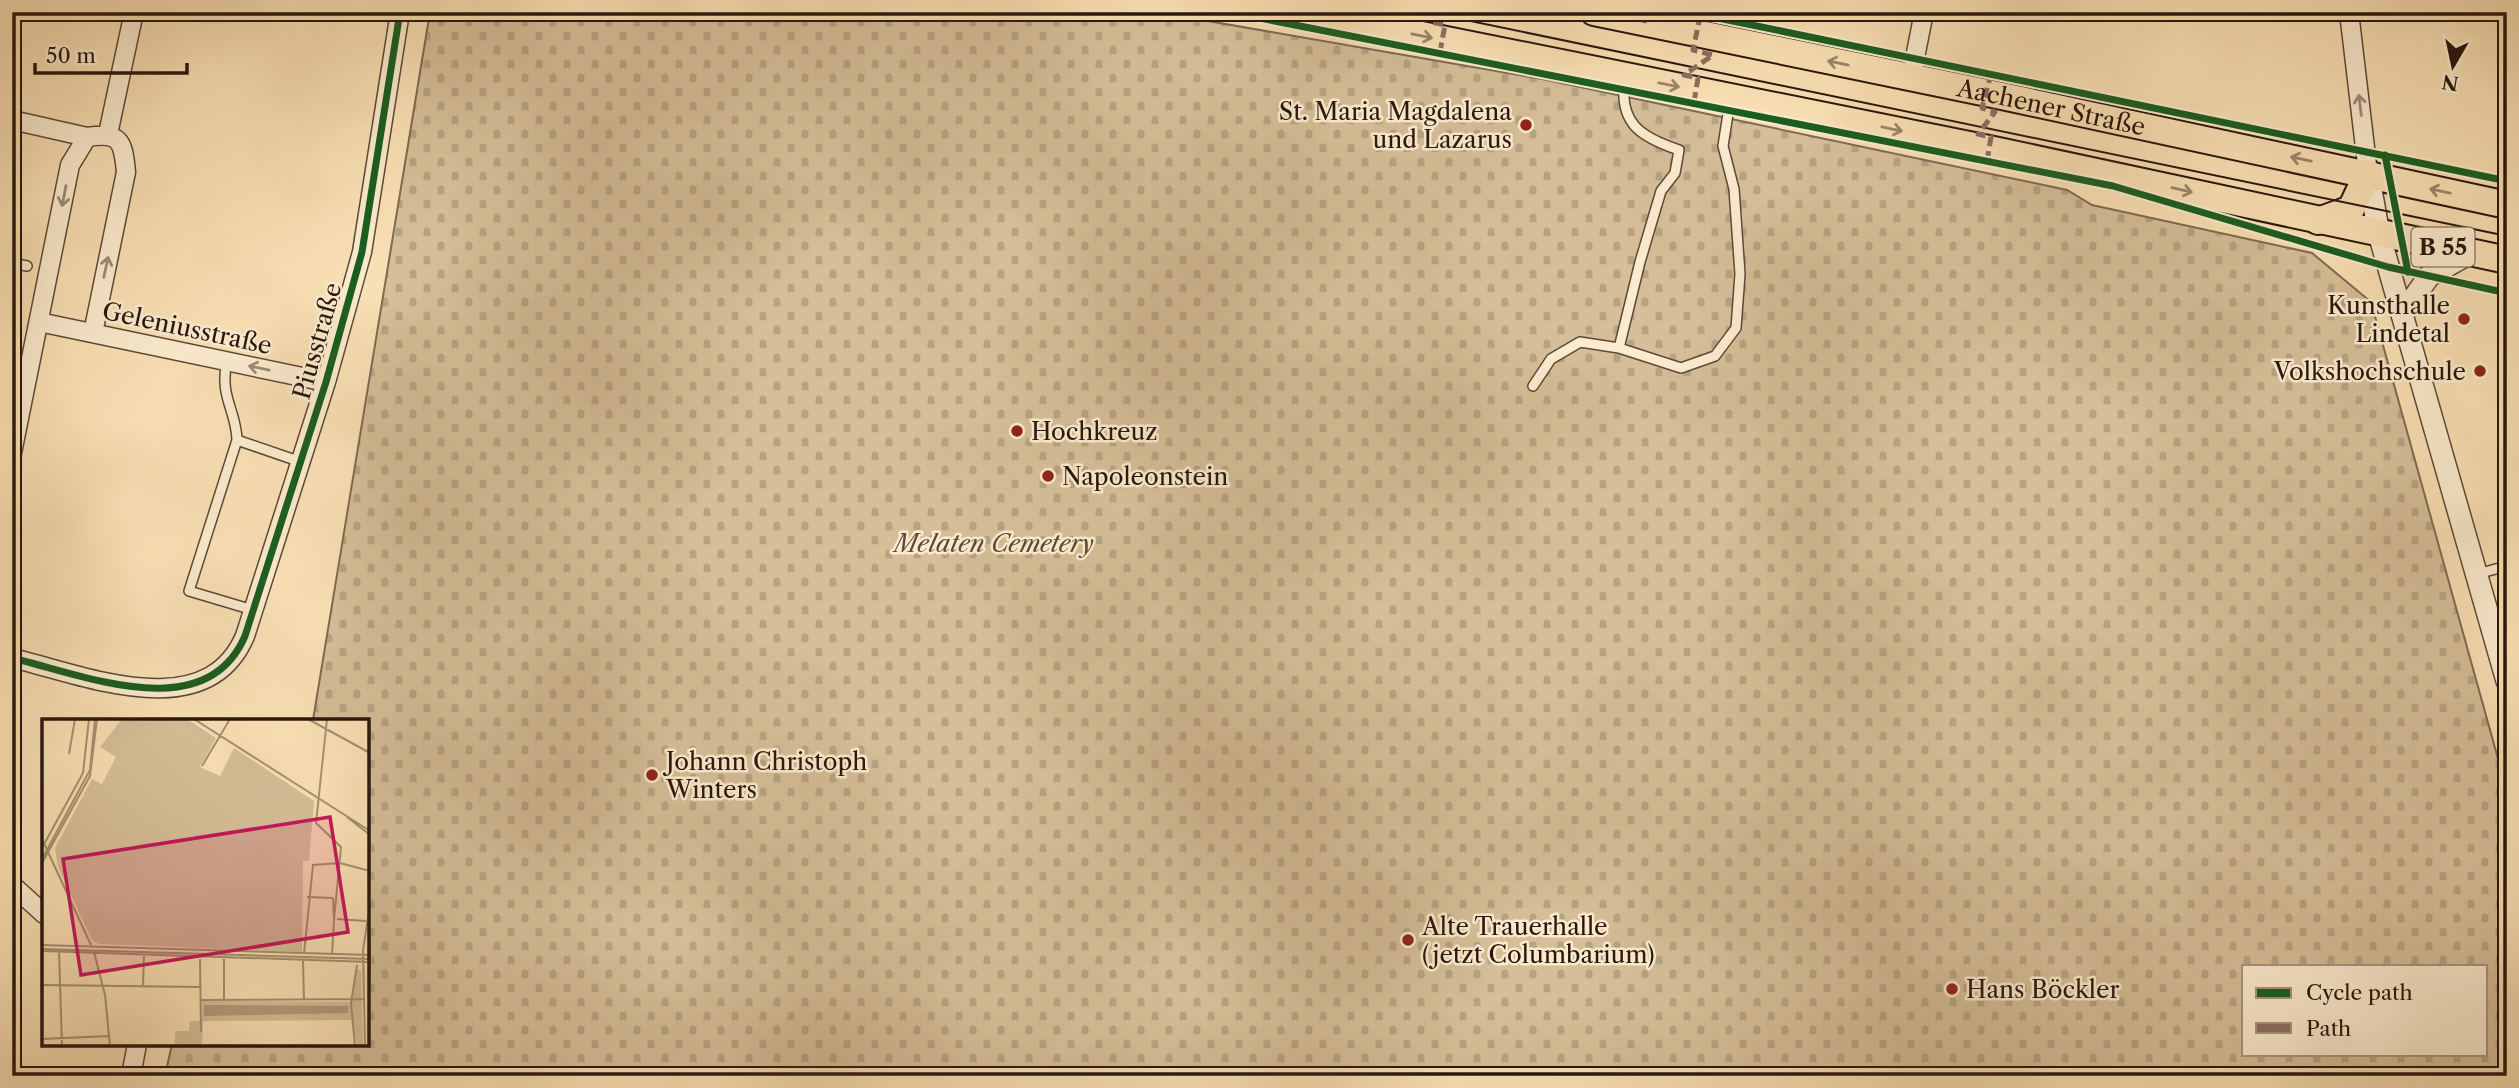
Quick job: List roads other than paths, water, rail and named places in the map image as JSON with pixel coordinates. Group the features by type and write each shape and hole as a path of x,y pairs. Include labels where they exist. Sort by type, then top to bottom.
{"main road":[{"name":"B 55","path":"1307,12 1989,149 2507,260"},
{"name":"Aachener Straße","path":"1594,12 2368,173 2507,205"},
{"path":"2318,221 2351,209 2368,173"}],"street":[{"path":"108,134 134,12"},
{"name":"Piusstraße","path":"12,658 164,689 193,686 226,667 241,646 326,382 362,252 400,12"},
{"path":"1911,78 1924,12"},
{"path":"2349,12 2368,173 2379,234 2507,681"},
{"path":"12,120 87,137 108,134 117,139 124,149 126,172 93,333"},
{"path":"12,453 70,165 87,137"},
{"path":"2402,315 2429,276 2470,253"},
{"name":"Geleniusstraße","path":"39,322 326,382"},
{"path":"12,885 42,912"},
{"path":"131,1076 137,1046"}],"lane":[{"path":"1619,348 1661,191 1675,173 1679,150 1648,139 1625,114 1623,95 1626,76"},
{"path":"1533,386 1551,359 1580,342 1619,348 1681,368 1714,356 1736,328 1740,274 1734,189 1723,146 1731,97"},
{"path":"12,263 27,266"},
{"path":"227,361 223,380 227,406 236,424 237,440 189,591 253,610"},
{"path":"237,440 301,462"},
{"path":"2476,574 2507,566"}],"tram line":[{"path":"1427,12 2507,236"}],"place":[{"name":"St. Maria Magdalena und Lazarus","path":"1526,125"},
{"name":"Kunsthalle Lindetal","path":"2464,319"},
{"name":"Volkshochschule","path":"2480,371"},
{"name":"Hochkreuz","path":"1017,431"},
{"name":"Napoleonstein","path":"1048,476"},
{"name":"Johann Christoph Winters","path":"652,775"},
{"name":"Alte Trauerhalle (jetzt Columbarium)","path":"1408,940"},
{"name":"Hans Böckler","path":"1952,989"}],"park label":[{"name":"Melaten Cemetery","path":"994,543"}]}
